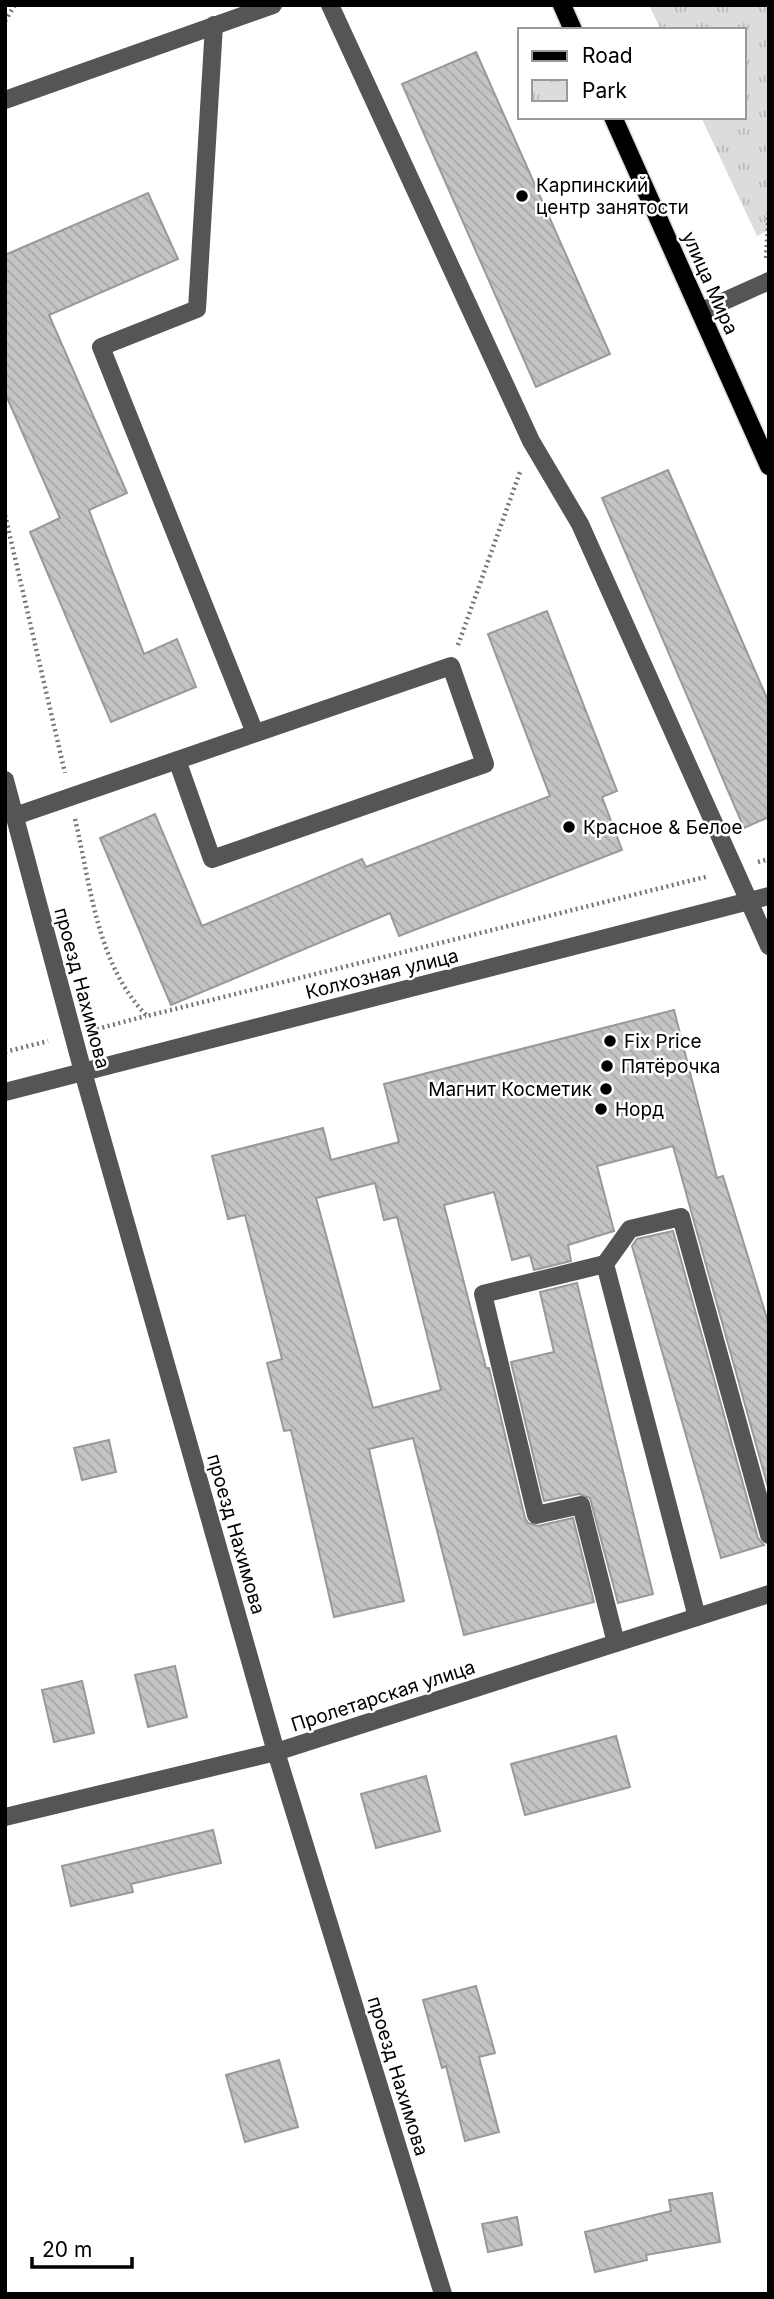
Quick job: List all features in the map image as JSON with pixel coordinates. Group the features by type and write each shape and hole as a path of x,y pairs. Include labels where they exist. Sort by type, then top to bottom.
{"main road":[{"path":"562,5 572,28"},
{"name":"улица Мира","path":"614,119 769,466"}],"street":[{"path":"5,100 273,5"},
{"path":"330,5 531,441 580,524 769,946"},
{"path":"214,25 197,309 101,347 255,733"},
{"path":"700,312 766,282"},
{"path":"15,816 255,733 451,666 485,764 212,859 177,760"},
{"name":"проезд Нахимова","path":"5,780 83,1072 276,1752 443,2294"},
{"name":"Колхозная улица","path":"5,1092 769,896"},
{"path":"616,1643 581,1505 537,1516 484,1294 605,1264 630,1229 681,1217 769,1535"},
{"path":"605,1264 697,1616"},
{"name":"Пролетарская улица","path":"5,1817 276,1752 769,1594"}],"path":[{"path":"5,21 15,5"},
{"path":"766,282 769,210"},
{"path":"451,666 531,441"}],"green space":[{"path":"649,5 769,5 769,230 757,236 702,119 746,119 746,28 660,28"}],"building":[{"path":"476,52 610,354 536,387 402,84"},
{"path":"148,193 178,259 49,315 127,493 89,510 144,654 177,639 196,687 111,722 30,532 60,518 5,393 5,255"},
{"path":"668,470 769,703 769,817 744,828 602,498"},
{"path":"547,611 617,791 602,797 622,850 399,936 390,913 171,1005 100,838 155,814 202,926 362,859 366,867 550,796 488,634"},
{"path":"674,1010 717,1178 723,1176 769,1325 769,1491 673,1146 597,1166 614,1231 568,1245 571,1261 534,1270 530,1255 512,1260 494,1192 444,1205 486,1368 489,1368 525,1518 528,1523 538,1526 573,1518 594,1602 464,1635 413,1438 369,1449 404,1601 334,1617 291,1430 284,1431 267,1363 282,1359 245,1215 228,1219 212,1156 323,1128 331,1160 399,1142 384,1084","holes":["375,1183 384,1220 397,1217 441,1390 373,1408 316,1198"]},
{"path":"673,1231 758,1538 764,1545 721,1558 632,1246 637,1239"},
{"path":"577,1283 653,1594 618,1603 590,1498 579,1494 544,1501 511,1362 554,1352 540,1292"},
{"path":"109,1440 116,1472 82,1480 74,1448"},
{"path":"175,1666 187,1717 148,1727 135,1675"},
{"path":"82,1681 94,1733 54,1742 42,1690"},
{"path":"616,1736 630,1787 525,1815 511,1764"},
{"path":"426,1776 440,1831 376,1848 361,1794"},
{"path":"213,1830 221,1863 131,1884 133,1892 71,1906 62,1866"},
{"path":"476,1986 495,2053 479,2057 499,2132 465,2141 446,2066 442,2068 423,2000"},
{"path":"279,2060 298,2127 245,2142 226,2075"},
{"path":"712,2193 720,2242 646,2255 647,2260 595,2272 585,2232 671,2211 669,2200"},
{"path":"517,2217 522,2245 488,2252 482,2224"}],"place":[{"name":"Карпинский центр занятости","path":"522,196"},
{"name":"Красное & Белое","path":"569,827"},
{"name":"Fix Price","path":"610,1041"},
{"name":"Пятёрочка","path":"607,1066"},
{"name":"Магнит Косметик","path":"606,1089"},
{"name":"Норд","path":"601,1109"}]}
